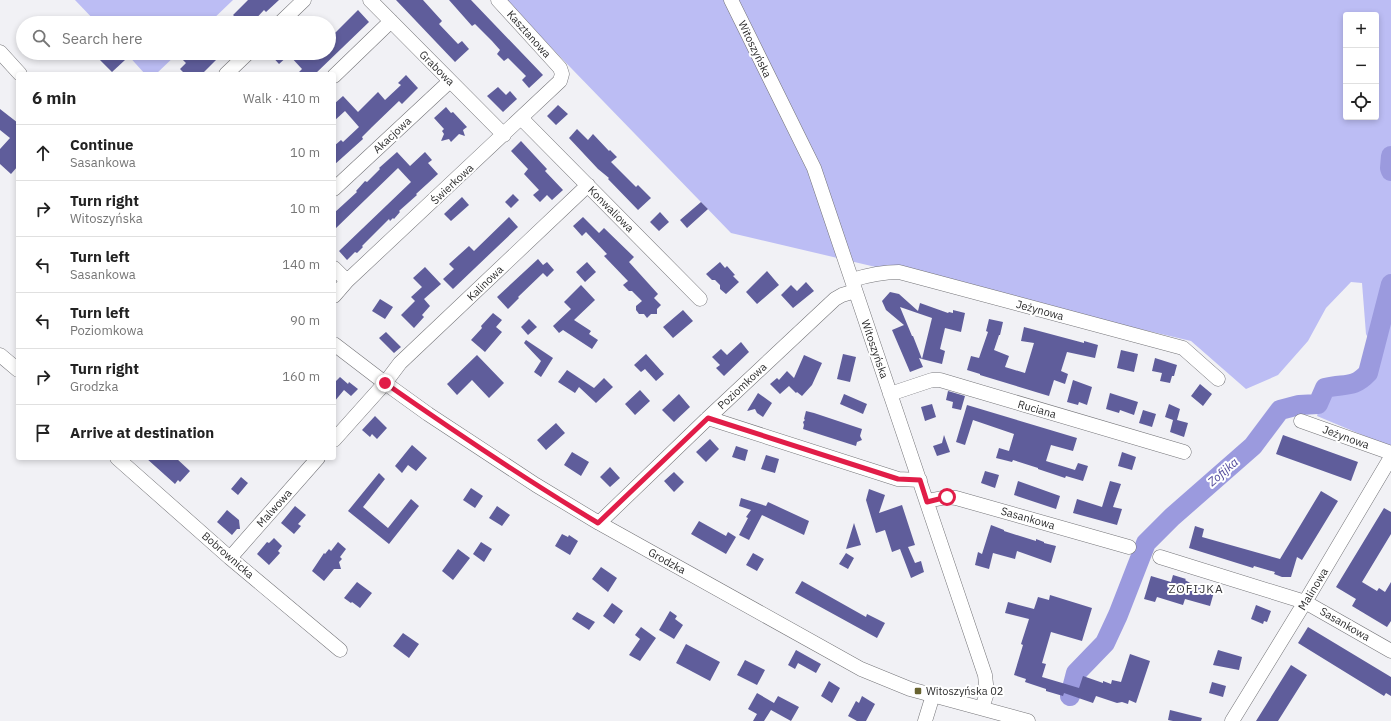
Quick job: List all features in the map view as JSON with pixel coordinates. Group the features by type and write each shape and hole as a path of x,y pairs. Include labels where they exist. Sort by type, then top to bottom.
{"street":[{"path":"287,16 304,0"},
{"name":"Grabowa","path":"370,0 504,135"},
{"name":"Kasztanowa","path":"498,0 560,68"},
{"name":"Witoszyńska","path":"730,0 814,168 985,675 987,693 982,708"},
{"path":"336,74 391,21"},
{"path":"0,52 18,72"},
{"path":"228,72 241,60"},
{"name":"Świerkowa","path":"336,294 560,81 562,74 560,68"},
{"name":"Akacjowa","path":"336,187 450,81"},
{"name":"Konwaliowa","path":"521,118 700,299"},
{"name":"Kalinowa","path":"385,383 400,364 588,185"},
{"path":"336,270 348,281"},
{"name":"Jeżynowa","path":"854,286 871,274 899,272 1183,348 1218,379"},
{"name":"Poziomkowa","path":"598,523 835,300 854,286"},
{"name":"Grodzka","path":"336,346 385,383 474,445 536,485 598,523 861,669 893,682 933,695 1025,721"},
{"path":"0,354 16,368"},
{"name":"Ruciana","path":"890,394 932,380 940,380 1184,452"},
{"path":"336,438 385,383"},
{"path":"708,418 898,479 920,480"},
{"name":"Jeżynowa","path":"1301,421 1391,453"},
{"name":"Malinowa","path":"1232,721 1391,457"},
{"name":"Bobrownicka","path":"119,460 230,558 340,650"},
{"name":"Malwowa","path":"230,558 316,460"},
{"name":"Sasankowa","path":"927,502 943,497 956,498 1129,547"},
{"name":"Sasankowa","path":"1160,557 1305,602 1391,651"},
{"path":"925,721 933,695"}],"shaded area":[{"path":"75,0 233,0 216,16 90,16"},
{"path":"505,0 1391,0 1391,447 1317,416 1320,405 1379,359 1366,334 1362,283 1351,282 1326,308 1308,341 1278,375 1246,389 1191,341 731,233"},
{"path":"132,60 171,60 158,72 143,72"}],"building":[{"path":"248,0 279,0 266,12 264,10 258,16 233,15"},
{"path":"396,0 423,0 442,21 439,24 458,44 462,41 469,49 455,62"},
{"path":"449,0 471,0 543,75 529,88 522,80 526,76 508,58 504,61 497,54 500,50 492,41 475,24 472,26"},
{"path":"358,10 369,22 336,54 336,32"},
{"path":"100,60 125,60 112,72"},
{"path":"183,60 216,60 204,72 183,72 180,69 186,63"},
{"path":"275,60 283,60 279,64"},
{"path":"294,60 330,60 317,72 299,72 302,69"},
{"path":"406,75 418,88 402,104 399,101 362,137 363,139 336,163 336,144 341,140 343,142 359,127 345,111 336,119 336,102 343,96 358,112 378,92 385,100 401,85 398,83"},
{"path":"498,87 506,95 510,91 517,99 503,112 487,96"},
{"path":"558,105 568,114 556,125 547,116"},
{"path":"446,107 451,113 453,112 467,127 463,130 465,136 459,134 451,142 449,139 441,141 444,134 442,131 444,129 434,118"},
{"path":"0,109 16,121 16,168 11,174 0,164 0,149 10,138 0,130"},
{"path":"577,129 588,140 593,134 609,151 610,150 617,157 611,162 636,187 638,185 651,198 638,210 608,179 609,178 598,169 569,138"},
{"path":"521,141 547,169 545,171 563,190 552,200 547,195 540,202 533,195 539,190 524,174 528,169 511,151"},
{"path":"397,152 410,166 425,152 432,160 428,163 438,174 399,211 400,212 394,219 393,218 390,221 389,219 357,253 355,252 347,260 339,251 411,182 398,168 336,228 336,211 357,192 356,191 365,181 367,182 380,169 379,168"},
{"path":"513,194 519,200 511,208 505,202"},
{"path":"462,197 469,205 451,221 444,214"},
{"path":"701,202 708,209 687,228 680,220"},
{"path":"660,212 669,222 659,231 650,222"},
{"path":"509,217 518,227 453,289 443,279 454,269 449,264 469,246 474,251"},
{"path":"583,217 599,233 604,228 634,257 629,262 658,294 654,298 661,305 657,309 657,314 651,314 647,318 644,314 639,314 636,310 636,306 642,301 632,291 629,291 623,285 628,281 604,256 607,254 586,232 582,236 573,226"},
{"path":"538,259 543,265 547,262 554,270 547,277 543,273 508,309 497,297"},
{"path":"587,262 596,272 585,282 576,272"},
{"path":"720,262 725,268 727,266 739,282 726,294 720,289 720,285 715,280 712,280 706,274"},
{"path":"425,267 441,284 424,299 430,306 422,315 424,317 414,328 401,315 415,301 411,297 422,287 413,278"},
{"path":"767,271 779,285 757,304 746,292"},
{"path":"806,282 814,291 793,308 781,295 791,285 797,291"},
{"path":"581,285 595,300 574,320 591,331 589,334 598,340 592,349 563,330 559,333 553,326 571,309 564,302"},
{"path":"890,292 899,294 918,311 920,303 948,313 953,313 953,310 965,313 961,332 945,328 940,349 945,351 942,364 922,359 919,358 923,367 910,372 892,330 904,325 886,310 882,301","holes":["900,307 932,318 922,359 913,336"]},
{"path":"380,299 393,307 385,319 372,311"},
{"path":"683,310 693,321 673,338 663,327"},
{"path":"493,313 502,320 496,327 502,332 485,352 471,340"},
{"path":"529,319 537,327 528,335 521,327"},
{"path":"989,319 1003,322 994,350 1009,356 1005,367 1025,373 1034,343 1021,341 1024,327 1084,343 1084,341 1098,345 1095,358 1067,352 1061,371 1068,374 1065,384 1054,380 1049,396 980,375 967,370 971,356 979,358 988,332 986,331"},
{"path":"386,332 401,347 394,353 379,338"},
{"path":"526,340 553,358 541,377 534,372 541,361 524,343"},
{"path":"741,342 749,352 724,376 716,368 720,365 712,357 721,349 727,355"},
{"path":"1121,350 1138,354 1134,372 1117,368"},
{"path":"646,354 664,374 656,381 645,369 641,372 634,365"},
{"path":"843,354 856,357 850,382 837,379"},
{"path":"477,355 504,383 489,398 472,380 457,395 447,384"},
{"path":"804,355 822,363 812,385 802,396 797,392 796,393 789,386 780,394 770,384 777,378 779,380 787,371 794,378"},
{"path":"1155,358 1177,365 1170,383 1160,381 1162,373 1152,371"},
{"path":"567,370 594,388 604,378 613,387 596,403 579,387 575,393 558,382"},
{"path":"340,377 348,384 349,382 358,389 351,396 344,390 336,400 336,381"},
{"path":"1073,380 1092,387 1087,405 1079,402 1078,405 1067,402"},
{"path":"1200,384 1212,394 1203,406 1191,396"},
{"path":"640,390 650,401 635,415 625,404"},
{"path":"948,391 965,396 961,410 952,408 953,402 946,400"},
{"path":"758,393 772,403 763,417 757,413 755,409 747,411"},
{"path":"1110,393 1138,402 1134,415 1120,410 1119,413 1106,409"},
{"path":"679,394 690,407 674,422 662,410"},
{"path":"844,394 867,404 863,414 840,404"},
{"path":"932,404 936,417 925,421 921,407"},
{"path":"1169,404 1180,409 1177,420 1188,423 1184,437 1170,432 1173,420 1165,417"},
{"path":"967,405 1077,438 1073,451 1051,445 1046,461 1075,470 1078,463 1088,466 1083,481 1066,476 1065,478 1013,460 1012,462 996,458 999,448 1009,451 1014,434 973,420 965,445 956,442"},
{"path":"1143,410 1156,414 1152,427 1139,423"},
{"path":"806,411 862,429 860,436 862,440 857,442 856,446 803,429"},
{"path":"375,416 387,428 377,439 372,434 370,437 362,430"},
{"path":"556,423 565,433 546,450 537,440"},
{"path":"944,435 950,452 937,456 933,446 942,443"},
{"path":"1283,435 1358,462 1351,481 1276,454"},
{"path":"710,439 719,449 706,462 696,452"},
{"path":"412,445 427,458 416,471 408,465 402,473 395,466"},
{"path":"736,446 748,450 745,461 732,457"},
{"path":"572,452 589,462 581,476 564,465"},
{"path":"1122,452 1136,457 1132,470 1118,466"},
{"path":"766,455 779,459 775,473 761,469"},
{"path":"148,460 178,460 190,471 180,482 178,480 175,484"},
{"path":"610,467 620,478 610,487 600,477"},
{"path":"985,471 999,475 995,488 981,483"},
{"path":"674,472 684,482 674,492 664,481"},
{"path":"379,473 385,479 363,507 388,528 411,499 419,506 389,544 348,511"},
{"path":"241,477 248,483 238,495 231,489"},
{"path":"1018,481 1060,496 1056,509 1014,495"},
{"path":"1110,481 1121,484 1113,507 1122,509 1117,525 1073,513 1077,499 1102,507"},
{"path":"471,488 483,496 475,508 463,500"},
{"path":"869,489 885,495 879,513 902,505 915,545 908,547 915,563 921,561 924,572 911,578 900,549 892,552 885,530 876,533 866,500"},
{"path":"1321,491 1338,501 1302,560 1297,557 1291,577 1282,577 1274,574 1275,572 1254,566 1253,568 1189,548 1195,526 1204,529 1202,537 1280,559"},
{"path":"741,498 766,506 768,502 809,521 804,535 762,515 749,540 739,535 748,518 746,517 751,510 739,506"},
{"path":"295,506 306,515 298,524 301,526 294,534 281,523"},
{"path":"497,506 510,515 502,526 489,518"},
{"path":"1384,508 1391,512 1391,534 1362,582 1377,591 1379,588 1385,592 1391,582 1391,621 1387,627 1352,606 1356,599 1336,587"},
{"path":"227,510 239,520 240,529 237,529 232,535 217,522"},
{"path":"699,521 726,536 728,532 736,537 726,554 691,534"},
{"path":"854,523 861,545 846,549"},
{"path":"991,525 1004,531 1056,546 1051,563 1017,551 1015,559 993,553 989,569 975,565 978,552 982,554"},
{"path":"562,534 568,537 569,535 578,541 570,555 555,546"},
{"path":"274,538 282,546 278,551 280,553 269,565 257,554 267,542 269,543"},
{"path":"338,542 346,549 340,557 342,559 339,562 341,569 334,569 324,581 312,571 324,553 325,554 329,549 331,551"},
{"path":"481,542 492,549 484,562 473,554"},
{"path":"458,549 470,558 453,580 442,571"},
{"path":"753,553 764,559 757,571 746,565"},
{"path":"846,553 854,558 848,569 839,564"},
{"path":"601,567 617,578 608,592 592,579"},
{"path":"1173,575 1186,579 1185,580 1199,588 1214,592 1210,606 1185,599 1183,605 1157,597 1155,602 1144,599 1151,576 1171,582"},
{"path":"802,581 866,617 867,614 885,623 877,638 795,593"},
{"path":"357,582 372,593 360,608 344,598"},
{"path":"1050,595 1092,608 1082,641 1051,632 1042,663 1046,664 1042,677 1079,688 1083,676 1103,683 1103,681 1111,684 1112,680 1121,682 1130,654 1150,661 1136,703 1129,700 1128,704 1122,702 1117,703 1096,696 1093,703 1064,693 1063,696 1046,691 1046,689 1025,682 1026,679 1014,675 1023,645 1021,644 1029,619 1005,613 1008,602 1034,609 1038,597 1049,600"},
{"path":"612,603 623,611 614,624 603,616"},
{"path":"1256,605 1271,611 1267,622 1264,621 1263,624 1251,619"},
{"path":"670,611 677,616 675,619 683,625 674,639 659,630"},
{"path":"577,612 595,622 589,630 572,619"},
{"path":"641,627 656,638 640,661 629,655 640,639 635,635"},
{"path":"1308,627 1391,677 1391,696 1386,693 1384,696 1298,643"},
{"path":"403,633 419,644 409,658 393,646"},
{"path":"686,644 720,662 710,681 676,663"},
{"path":"796,650 821,664 816,673 798,663 795,669 788,665"},
{"path":"1218,650 1242,657 1239,670 1213,665"},
{"path":"745,660 765,670 757,685 737,675"},
{"path":"1291,665 1307,675 1278,721 1256,721"},
{"path":"829,681 840,688 832,703 821,696"},
{"path":"1212,682 1226,686 1223,697 1209,693"},
{"path":"757,693 774,703 778,696 799,707 791,721 771,710 764,721 753,721 757,714 748,709"},
{"path":"862,696 875,704 866,721 857,721 848,716 856,701 859,703"},
{"path":"1170,710 1202,718 1201,721 1168,720"}],"waterway":[{"name":"Zofijka","path":"1391,156 1391,171"},
{"name":"Zofijka","path":"1070,696 1076,673 1105,643 1118,615 1146,543 1172,517 1253,446 1280,410 1299,405 1318,404 1325,388 1348,385 1358,381 1368,373 1391,284"}],"place":[{"name":"Witoszyńska 02","path":"918,691"}],"district":[{"name":"ZOFIJKA","path":"1196,589"}],"route":[{"path":"385,383 474,445 598,523 708,418 898,479 908,481 920,480 927,502 947,497"}]}
